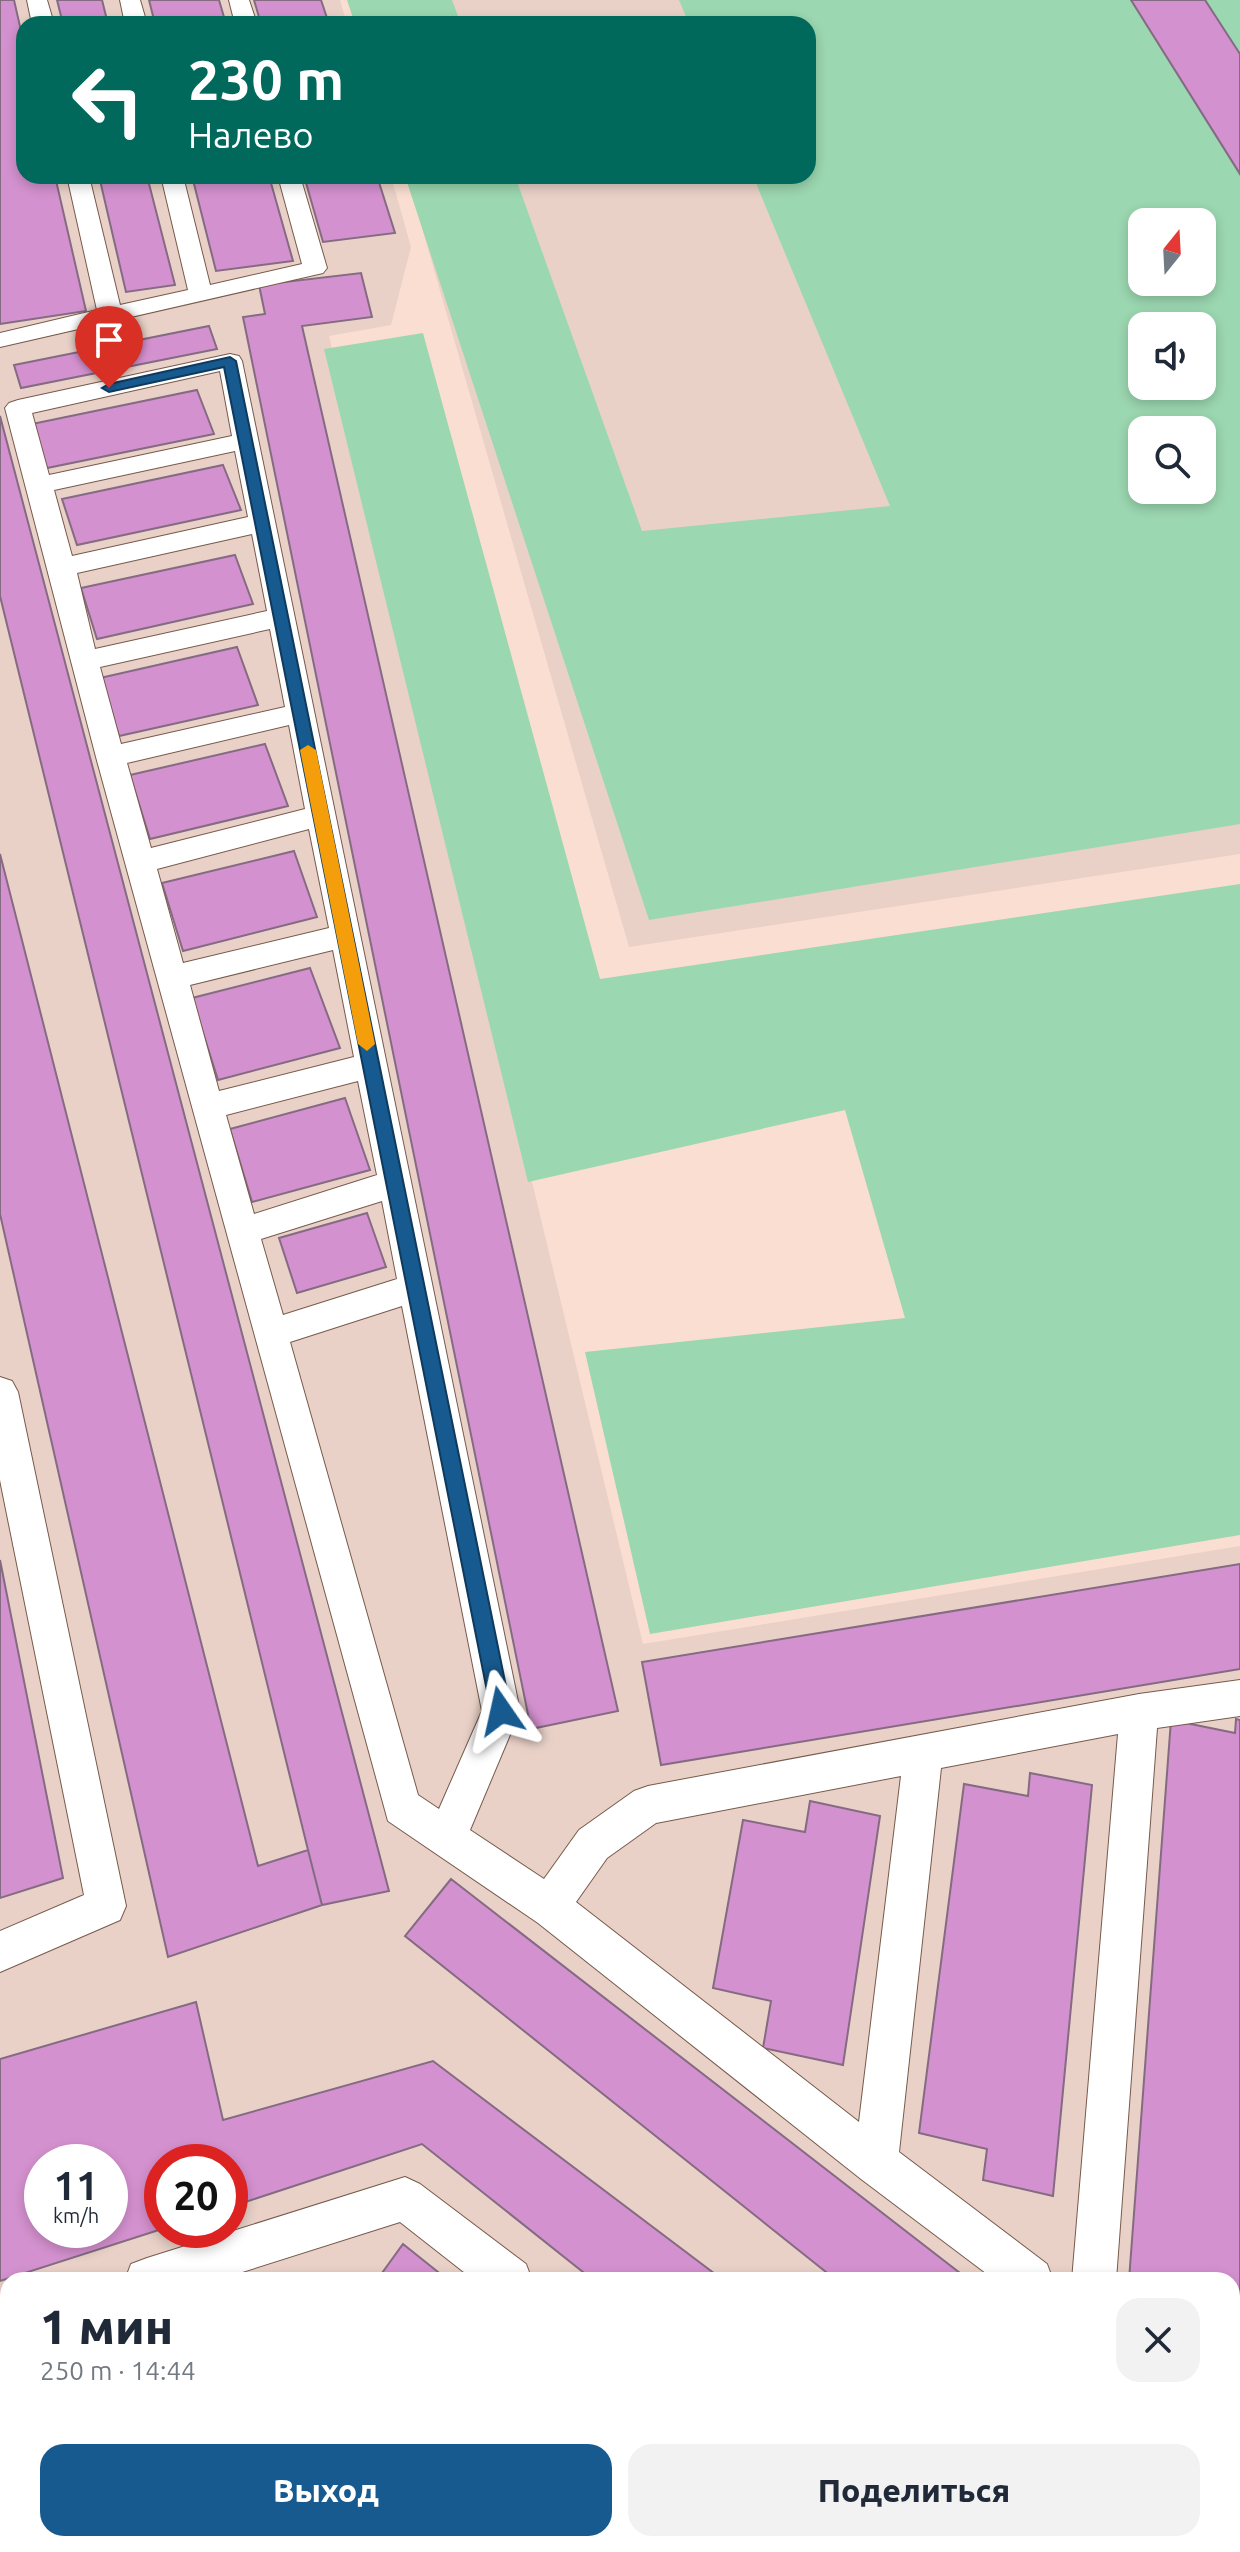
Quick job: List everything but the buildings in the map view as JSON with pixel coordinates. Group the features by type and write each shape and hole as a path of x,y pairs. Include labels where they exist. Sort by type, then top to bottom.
{"lane":[{"path":"80,184 111,317"},
{"path":"174,184 201,296"},
{"path":"0,340 315,268 291,184"},
{"path":"446,1839 501,1711 230,361 18,408 110,757 402,1807 446,1839 549,1907 876,2164 1020,2272"},
{"path":"40,485 246,441"},
{"path":"62,567 262,523"},
{"path":"84,661 281,617"},
{"path":"110,757 300,713"},
{"path":"140,862 321,815"},
{"path":"172,978 345,935"},
{"path":"208,1107 371,1065"},
{"path":"243,1231 395,1183"},
{"path":"271,1333 416,1287"},
{"path":"0,1392 106,1906 0,1952"},
{"path":"549,1907 593,1844 648,1805 1139,1712 1240,1698"},
{"path":"1095,2272 1139,1712"},
{"path":"876,2164 923,1752"},
{"path":"217,2270 405,2199 500,2272"}],"shaded area":[{"path":"0,0 340,0 345,16 16,16 16,184 393,184 411,247 391,325 329,336 643,1644 1240,1546 1240,2272 0,2272"},
{"path":"356,0 1240,0 1240,854 629,947 409,184 816,184 816,16 361,16"}],"green space":[{"path":"347,0 452,0 458,16 352,16"},
{"path":"679,0 1240,0 1240,824 649,920 408,184 518,184 642,531 890,506 756,184 816,184 816,16 686,16"},
{"path":"423,333 600,979 1240,884 1240,1535 650,1634 585,1352 905,1318 845,1110 528,1182 324,349"}],"slow traffic":[{"path":"308,750 367,1044"}],"route":[{"path":"109,388 230,361 501,1711"}]}
